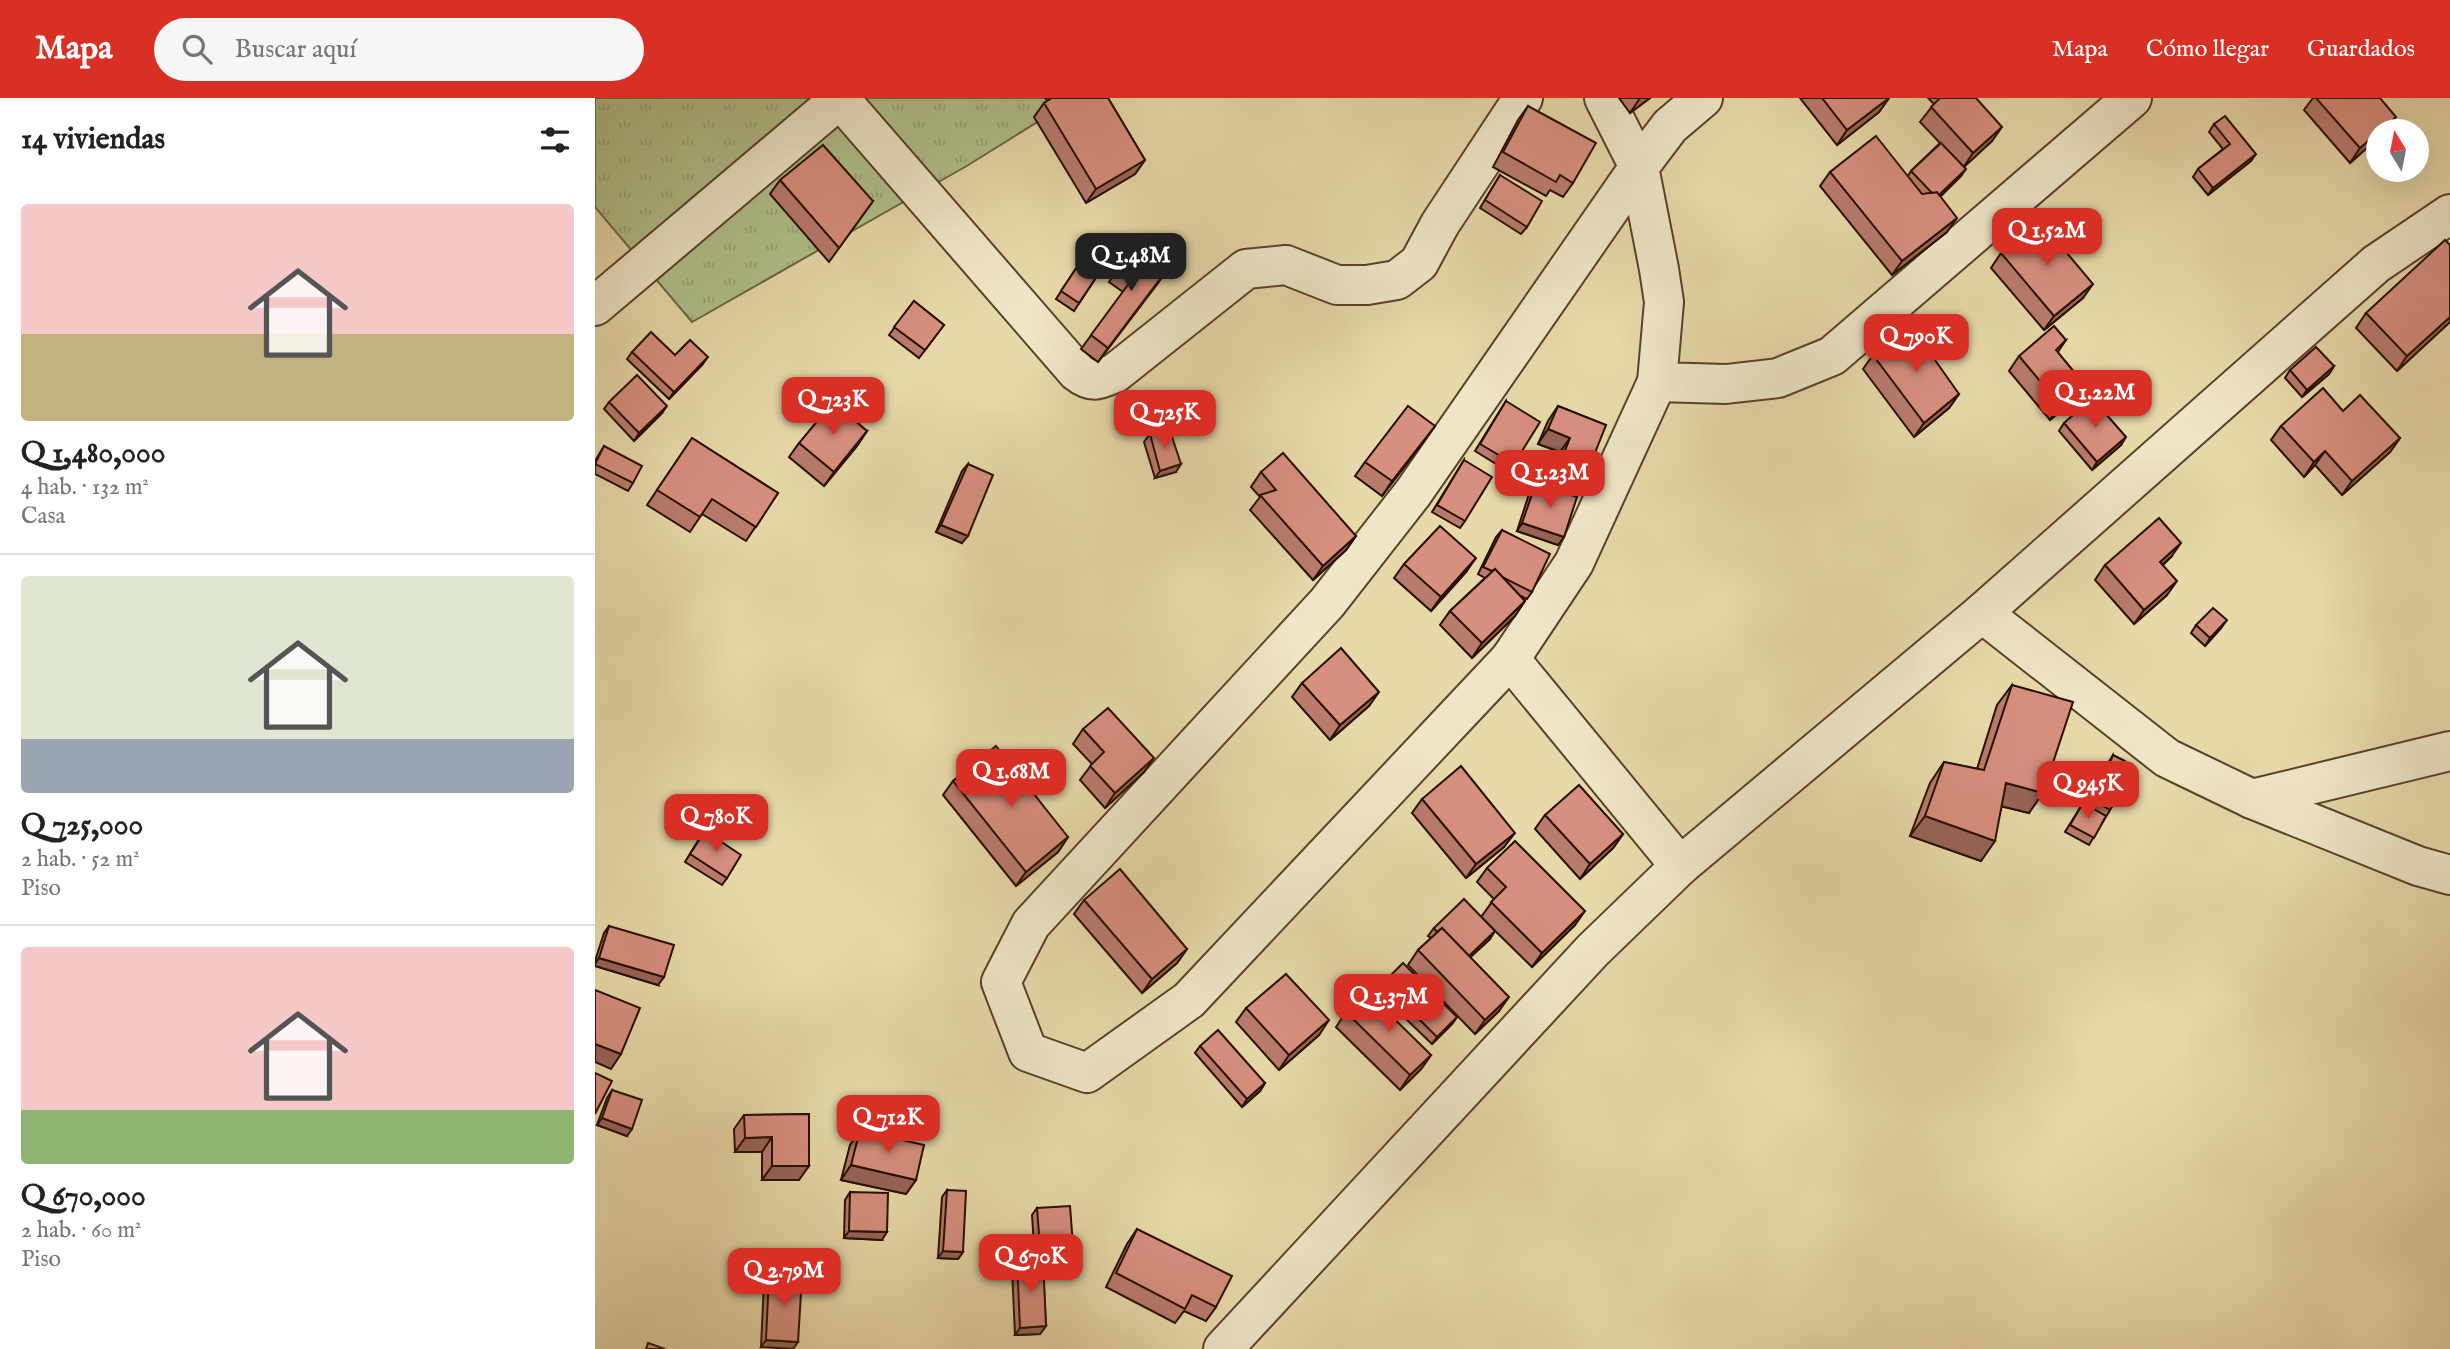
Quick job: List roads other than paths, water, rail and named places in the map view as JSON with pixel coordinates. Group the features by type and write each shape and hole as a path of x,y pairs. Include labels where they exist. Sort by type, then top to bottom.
{"street":[{"path":"595,306 841,98 1077,372 1095,382 1115,373 1246,269 1286,265 1336,285 1367,285 1397,279 1419,263 1454,201 1523,98"},
{"path":"1604,98 1639,167 1664,302 1657,382 1574,563 1510,659 1189,1000 1087,1073 1028,1052 1001,982 1031,924 1328,603 1413,493 1639,167 1670,126 1703,98"},
{"path":"1657,382 1726,384 1778,378 1832,356 2132,98"},
{"path":"1223,1349 1565,980 1680,866 1982,612 2376,264 2450,214"},
{"path":"1982,612 2167,758 2252,799 2418,866 2450,875"},
{"path":"1510,659 1680,866"},
{"path":"2252,799 2450,751"}]}
